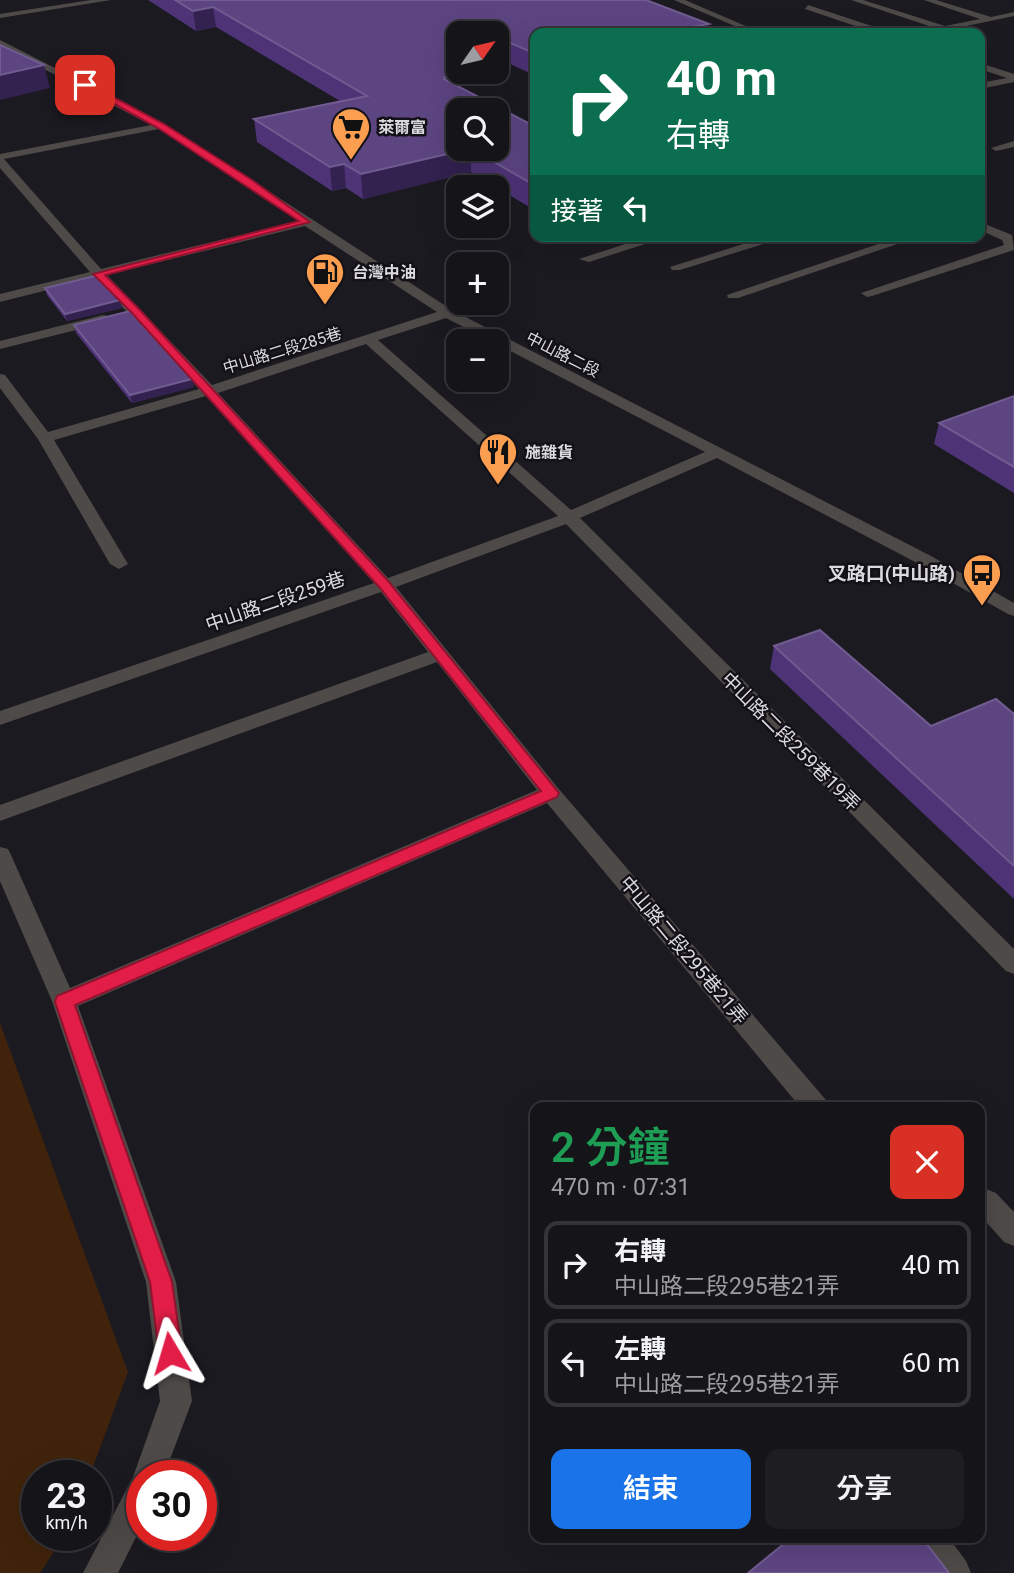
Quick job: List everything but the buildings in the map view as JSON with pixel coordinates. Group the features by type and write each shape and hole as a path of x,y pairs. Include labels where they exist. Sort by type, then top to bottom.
{"street":[{"path":"48,0 58,8"},
{"path":"0,16 107,0"},
{"path":"678,0 746,28"},
{"path":"855,0 943,28"},
{"path":"928,0 992,19"},
{"path":"808,7 869,28"},
{"path":"951,28 1014,15"},
{"name":"中山路二段","path":"0,43 161,126 446,312"},
{"path":"985,68 1014,78"},
{"path":"985,85 1014,78"},
{"path":"0,159 161,126"},
{"path":"996,148 1014,144"},
{"name":"中山路二段295巷21弄","path":"0,159 98,274 136,311 384,585 551,793 812,1102"},
{"path":"0,298 306,222"},
{"path":"867,293 1010,247 1008,238 985,228"},
{"path":"584,259 643,242"},
{"path":"676,267 762,242"},
{"path":"733,295 896,242"},
{"path":"0,345 136,311"},
{"name":"中山路二段285巷","path":"44,438 209,391 446,313"},
{"name":"中山路二段","path":"451,315 925,560 1014,610"},
{"name":"中山路二段259巷19弄","path":"370,340 569,517 1014,964"},
{"path":"0,378 44,438 119,564"},
{"name":"中山路二段259巷","path":"0,718 384,585 569,517 716,453"},
{"path":"0,813 441,654"},
{"path":"64,1002 551,793"},
{"path":"0,855 64,1002 161,1282 176,1401 154,1460"},
{"path":"986,1202 1014,1233"},
{"path":"100,1573 126,1522"},
{"path":"932,1543 954,1573"}],"shaded area":[{"path":"0,1023 128,1372 96,1460 21,1460 21,1551 54,1551 40,1573 0,1573"}],"place":[{"name":"萊爾富","path":"351,161"},
{"name":"台灣中油","path":"325,306"},
{"name":"施雜貨","path":"498,486"},
{"name":"叉路口(中山路)","path":"982,607"}],"route":[{"path":"85,85 161,126 306,222 98,274 136,311 384,585 551,793 64,1002 161,1282 170,1353"}]}
